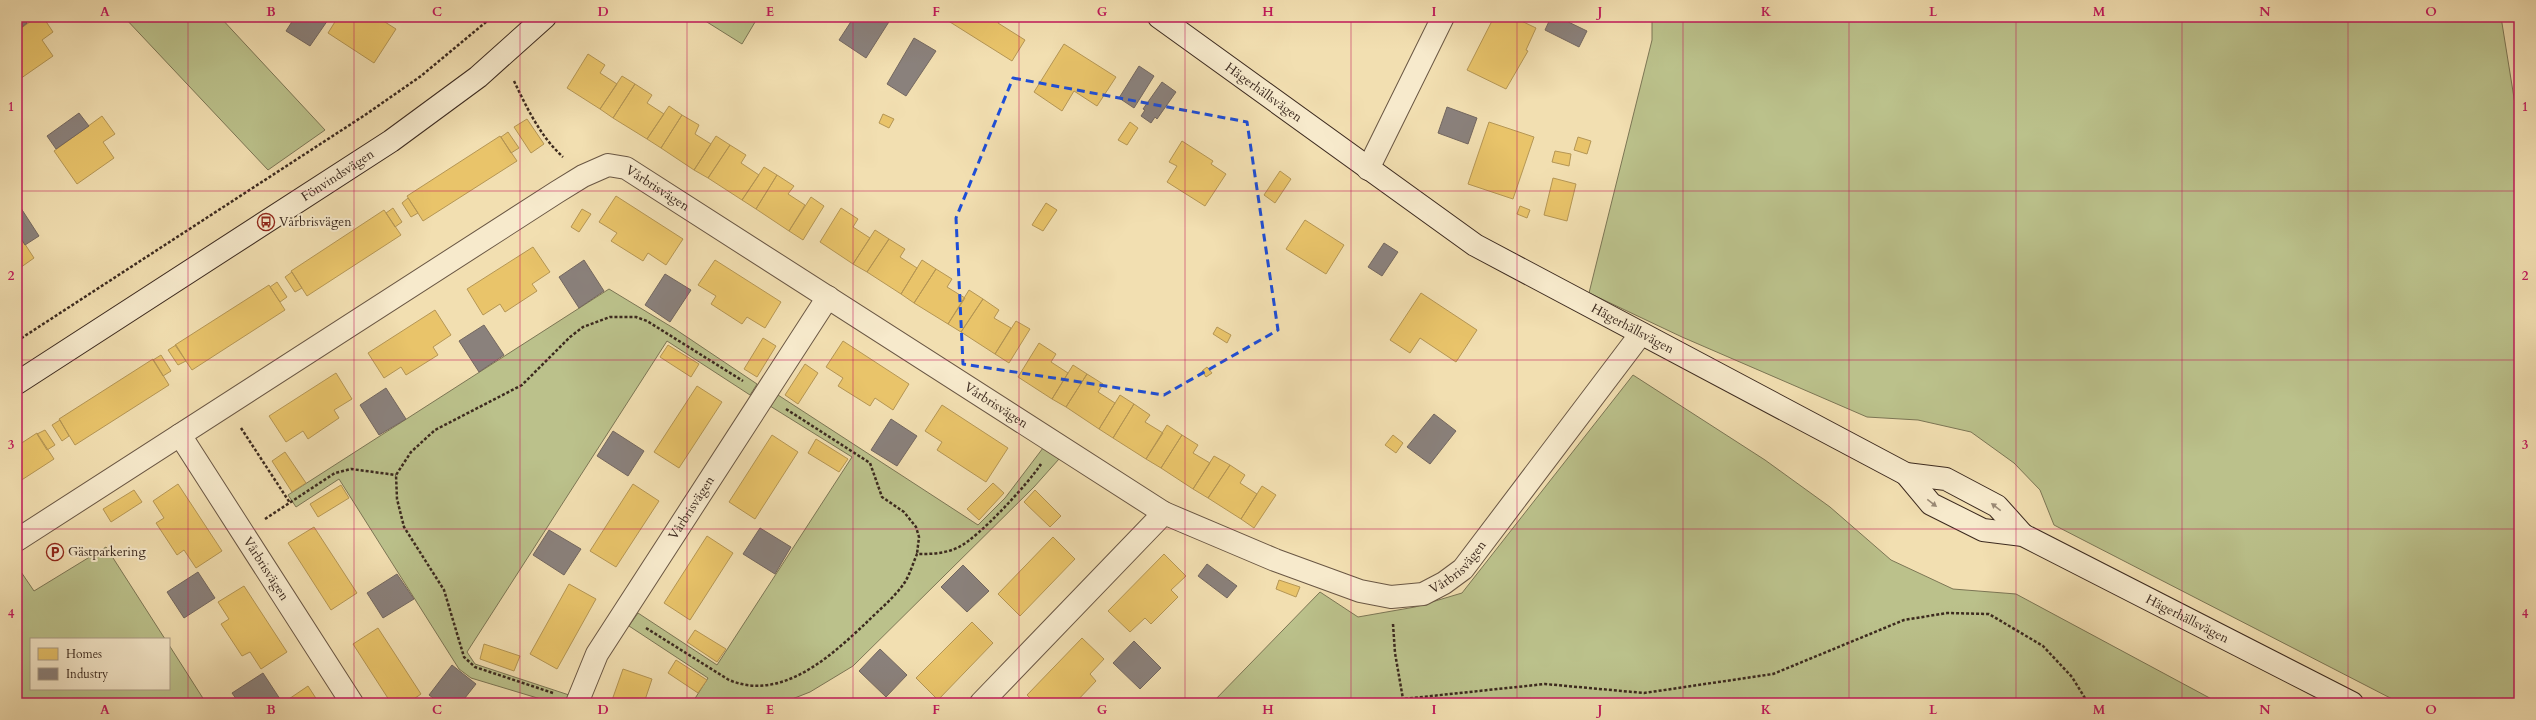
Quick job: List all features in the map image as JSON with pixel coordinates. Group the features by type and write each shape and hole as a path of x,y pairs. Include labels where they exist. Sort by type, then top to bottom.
{"street":[{"name":"Fönvindsvägen","path":"17,383 403,132 478,77 545,17"},
{"name":"Hägerhällsvägen","path":"1159,17 1474,245 1640,335 1906,474 1946,479 1997,506 2023,535"},
{"path":"1368,169 1443,17"},
{"name":"Vårbrisvägen","path":"17,540 583,176 608,165 626,168 1164,513 1275,560 1360,591 1391,598 1424,594 1444,583 1462,569 1640,335"},
{"name":"Vårbrisvägen","path":"577,702 597,654 828,297"},
{"name":"Vårbrisvägen","path":"180,435 352,703"},
{"name":"Hägerhällsvägen","path":"1906,474 1931,504 1983,530 2023,535 2352,703"},
{"path":"981,703 1164,513"}],"path":[{"path":"17,341 365,115 421,76 492,17"},
{"path":"512,78 528,110 547,140 583,176"},
{"path":"577,702 475,667 464,657 444,590 404,527 397,499 396,475 411,452 435,430 522,385 570,336 582,327 610,317 636,317 647,321 870,463 882,497 904,512 916,527 918,537 917,554 906,582 853,634 806,671 772,685 741,685 729,680 624,613"},
{"path":"227,406 290,503 336,473 345,470 396,475"},
{"path":"917,554 951,550 970,539 1017,494 1036,472 1055,443"},
{"path":"1391,598 1395,653 1403,699"},
{"path":"1396,703 1403,699 1464,691 1546,684 1644,693 1773,674 1904,620 1947,613 1989,614 2043,646 2072,677 2088,703"}],"highlighted area":[{"path":"1013,78 1247,122 1278,330 1164,395 963,364 956,218"}],"green space":[{"path":"124,17 220,17 325,130 268,170"},
{"path":"699,17 758,17 742,44"},
{"path":"1652,17 2501,17 2519,129 2519,703 2400,703 2054,525 2040,490 2014,463 1971,432 1918,420 1867,417 1682,337 1589,293 1652,40"},
{"path":"609,289 675,329 757,384 750,395 667,341 467,652 475,664 569,695 567,703 554,703 471,678 459,669 339,479 296,507 288,495"},
{"path":"1633,375 1765,460 1830,507 1891,560 1953,589 2016,594 2219,703 1212,703 1320,592 1358,617 1415,607 1462,593"},
{"path":"778,395 978,525 1005,498 1043,448 1059,459 1034,487 853,666 810,692 782,703 698,703 694,700 708,678 629,626 638,613 717,665 852,457 770,406"},
{"path":"106,547 164,638 30,638 30,690 170,690 170,647 206,703 17,703 17,566 34,591"}],"building: Homes":[{"path":"37,17 43,17 53,32 42,40 53,56 17,81 17,31"},
{"path":"338,17 377,17 396,29 374,63 328,33"},
{"path":"942,17 1001,17 998,23 1025,40 1012,61"},
{"path":"1494,17 1513,17 1536,28 1526,50 1528,51 1506,89 1467,70"},
{"path":"1064,44 1116,77 1097,106 1074,91 1062,111 1034,92"},
{"path":"588,54 605,65 600,73 617,84 600,109 567,88"},
{"path":"622,76 635,84 613,118 600,109"},
{"path":"635,84 652,95 647,103 664,114 647,139 613,118"},
{"path":"669,106 682,115 661,148 647,139"},
{"path":"883,114 894,119 889,128 879,123"},
{"path":"682,115 699,125 695,134 711,144 694,170 661,148"},
{"path":"102,116 115,134 103,142 114,158 77,184 54,151"},
{"path":"527,119 544,144 531,153 514,127"},
{"path":"1130,122 1138,128 1127,145 1118,140"},
{"path":"1489,122 1534,137 1513,199 1468,184"},
{"path":"508,132 519,148 511,153 501,137"},
{"path":"500,136 517,161 423,221 407,196"},
{"path":"716,136 730,145 708,178 694,170"},
{"path":"1578,137 1591,141 1587,154 1574,150"},
{"path":"1182,141 1213,161 1211,164 1226,174 1205,206 1167,182 1177,166 1169,162"},
{"path":"730,145 746,155 741,163 759,175 742,200 708,178"},
{"path":"1555,151 1571,154 1569,166 1552,162"},
{"path":"764,167 777,175 756,209 742,200"},
{"path":"1280,171 1291,179 1275,203 1264,195"},
{"path":"777,175 794,186 788,194 805,205 789,231 756,209"},
{"path":"1553,178 1576,184 1567,221 1544,215"},
{"path":"616,196 683,239 666,265 648,253 643,261 611,241 617,233 599,222"},
{"path":"811,197 824,206 803,240 789,231"},
{"path":"408,198 418,213 411,217 402,203"},
{"path":"1046,203 1057,210 1043,231 1032,225"},
{"path":"1520,206 1530,210 1527,218 1517,214"},
{"path":"393,208 402,222 395,227 386,213"},
{"path":"841,208 858,219 853,227 870,238 853,264 820,242"},
{"path":"582,209 591,214 579,232 571,227"},
{"path":"384,210 401,235 307,296 291,271"},
{"path":"1305,220 1344,245 1326,274 1286,249"},
{"path":"875,230 889,239 867,272 853,264"},
{"path":"17,232 34,258 17,270"},
{"path":"889,239 905,249 900,257 917,268 901,294 867,272"},
{"path":"533,247 550,272 532,284 537,291 505,312 500,304 483,315 467,289"},
{"path":"715,260 781,302 765,328 747,317 742,324 711,304 716,296 698,285"},
{"path":"922,260 936,269 914,303 901,294"},
{"path":"936,269 952,279 947,287 965,298 948,324 914,303"},
{"path":"292,272 302,288 295,292 285,277"},
{"path":"277,282 287,297 280,302 270,287"},
{"path":"269,285 285,310 192,370 175,345"},
{"path":"969,290 983,299 961,332 948,324"},
{"path":"1421,293 1477,330 1456,362 1420,338 1410,353 1390,340"},
{"path":"983,299 999,310 994,318 1011,328 995,354 961,332"},
{"path":"435,310 451,335 433,347 438,355 406,375 401,367 384,378 368,353"},
{"path":"1016,321 1030,329 1009,363 995,354"},
{"path":"1217,327 1231,335 1227,343 1213,334"},
{"path":"763,338 776,346 757,377 744,369"},
{"path":"843,341 909,384 893,410 875,398 870,406 838,386 843,378 826,367"},
{"path":"1039,343 1056,354 1051,362 1068,373 1052,399 1018,377"},
{"path":"176,345 186,361 178,365 168,350"},
{"path":"668,345 699,364 691,377 660,357"},
{"path":"161,355 171,371 163,376 153,360"},
{"path":"153,359 169,385 75,445 59,419"},
{"path":"805,364 818,373 798,404 785,395"},
{"path":"1073,365 1087,374 1066,407 1052,399"},
{"path":"1207,367 1212,373 1206,377 1202,371"},
{"path":"336,373 352,399 334,410 339,418 308,439 303,431 286,442 269,416"},
{"path":"1087,374 1103,384 1098,392 1115,403 1099,429 1066,407"},
{"path":"697,386 722,402 679,468 654,452"},
{"path":"1120,395 1134,404 1113,438 1099,429"},
{"path":"1134,404 1150,415 1145,422 1163,433 1146,459 1113,438"},
{"path":"942,405 1008,448 986,482 937,450 942,442 925,431"},
{"path":"60,420 69,436 62,441 52,425"},
{"path":"1167,425 1182,435 1161,468 1146,459"},
{"path":"45,430 55,445 47,450 37,434"},
{"path":"37,433 54,459 17,483 17,446"},
{"path":"772,435 798,452 755,519 729,502"},
{"path":"1182,435 1198,445 1193,453 1210,463 1193,489 1161,468"},
{"path":"1393,435 1403,443 1396,453 1385,445"},
{"path":"816,439 848,459 839,472 808,453"},
{"path":"285,452 306,483 292,492 272,461"},
{"path":"1214,456 1230,465 1208,498 1193,489"},
{"path":"1230,465 1245,475 1240,483 1257,494 1241,519 1208,498"},
{"path":"993,483 1004,493 979,520 967,509"},
{"path":"178,484 222,551 196,568 184,550 177,555 156,523 164,518 153,501"},
{"path":"633,484 659,501 616,567 590,551"},
{"path":"341,485 349,498 318,517 310,504"},
{"path":"1262,486 1276,495 1254,528 1241,519"},
{"path":"134,490 142,502 111,522 103,509"},
{"path":"1035,490 1061,516 1050,527 1024,502"},
{"path":"314,527 357,593 331,610 288,543"},
{"path":"707,536 733,553 690,620 664,603"},
{"path":"1053,537 1075,559 1020,616 998,594"},
{"path":"1164,554 1186,576 1171,590 1178,597 1151,624 1145,618 1130,632 1108,611"},
{"path":"1279,580 1300,587 1296,597 1276,589"},
{"path":"569,584 596,599 557,669 530,654"},
{"path":"244,586 287,652 261,669 250,652 242,656 221,624 229,619 218,602"},
{"path":"972,622 993,643 938,700 916,678"},
{"path":"378,628 421,694 408,703 391,703 353,644"},
{"path":"695,630 726,649 717,662 687,642"},
{"path":"1082,638 1104,659 1090,674 1096,681 1075,703 1035,703 1027,695"},
{"path":"484,644 520,656 514,671 480,659"},
{"path":"676,660 707,680 698,693 668,673"},
{"path":"623,669 652,679 644,703 611,703"},
{"path":"308,686 319,703 283,703"}],"building: Industry":[{"path":"17,17 23,17 27,23 17,31"},
{"path":"295,17 330,17 310,46 286,31"},
{"path":"854,17 892,17 866,58 839,40"},
{"path":"1551,17 1558,17 1587,31 1579,47 1545,30"},
{"path":"914,38 936,51 906,96 887,84"},
{"path":"1139,66 1154,76 1134,108 1119,98"},
{"path":"1162,82 1176,92 1157,119 1155,117 1151,123 1141,116 1145,110 1143,109"},
{"path":"1447,107 1477,118 1468,144 1438,133"},
{"path":"79,113 89,126 56,149 47,136"},
{"path":"17,202 39,236 25,245 17,232"},
{"path":"1384,243 1398,252 1382,276 1368,267"},
{"path":"584,260 604,291 579,308 559,277"},
{"path":"665,274 691,290 670,322 645,305"},
{"path":"484,325 504,355 479,372 459,341"},
{"path":"386,388 406,419 379,435 360,405"},
{"path":"1434,414 1456,431 1430,464 1407,447"},
{"path":"891,419 917,436 897,466 871,450"},
{"path":"613,431 644,451 628,476 597,456"},
{"path":"760,528 791,547 775,574 743,554"},
{"path":"549,530 581,549 564,575 533,555"},
{"path":"1207,564 1237,586 1227,598 1198,576"},
{"path":"963,565 989,591 967,612 941,587"},
{"path":"198,572 215,598 184,618 167,592"},
{"path":"397,574 414,599 383,618 367,593"},
{"path":"1134,641 1161,668 1140,689 1113,663"},
{"path":"880,649 907,675 886,697 859,671"},
{"path":"452,665 476,684 461,703 440,703 429,695"},
{"path":"263,673 280,699 273,703 239,703 232,693"}],"place":[{"name":"Vårbrisvägen","path":"266,222"},
{"name":"Gästparkering","path":"55,552"}]}
